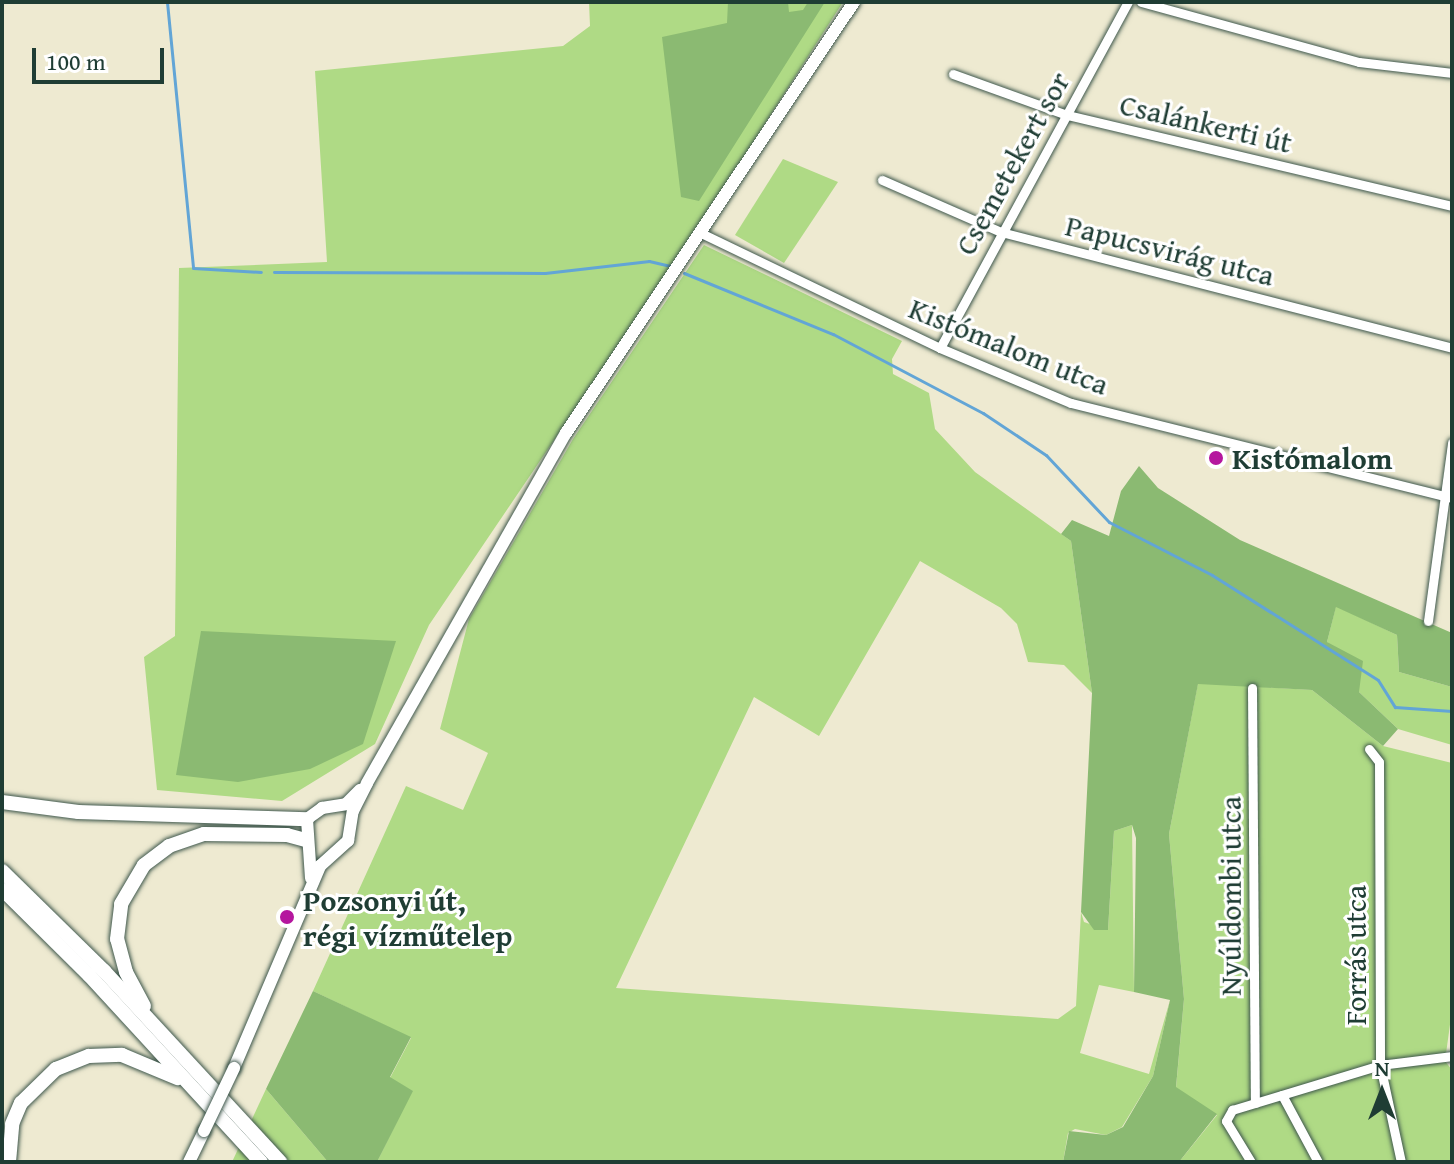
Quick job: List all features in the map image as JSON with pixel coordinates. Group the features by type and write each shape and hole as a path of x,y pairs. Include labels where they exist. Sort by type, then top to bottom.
{"highway":[{"path":"2,802 78,812 307,819"},
{"path":"156,1027 126,972 117,939 121,904 144,865 169,846 204,834 287,835 309,844"},
{"path":"2,871 156,1027 280,1162"},
{"path":"2,889 261,1162"},
{"path":"9,1162 12,1124 21,1103 43,1078 73,1060 122,1055 161,1068 195,1089"}],"main road":[{"path":"189,1162 234,1068 310,885 331,853 348,841 350,825 367,783 566,433 703,234 854,2"},
{"path":"310,885 307,819 322,808 346,804 367,783"},
{"path":"332,807 350,825"},
{"path":"309,844 331,853"}],"street":[{"name":"Csemetekert sor","path":"940,348 1128,2"},
{"path":"1141,2 1359,62 1452,73"},
{"name":"Csalánkerti út","path":"953,74 1067,115 1452,206"},
{"name":"Papucsvirág utca","path":"882,180 1001,232 1452,348"},
{"name":"Kistómalom utca","path":"703,234 940,348 1071,403 1448,498"},
{"path":"1428,621 1448,498 1452,443"},
{"name":"Nyúldombi utca","path":"1252,688 1255,1103"},
{"name":"Forrás utca","path":"1369,749 1379,762 1380,1065 1401,1162"},
{"path":"1251,1162 1225,1118 1232,1110 1380,1065 1452,1056"},
{"path":"1282,1095 1318,1162"}],"green space":[{"path":"589,2 843,2 707,214 429,625 375,744 282,801 157,790 144,657 175,636 179,268 327,262 315,71 563,46 590,26"},
{"path":"728,2 788,2 789,12 803,10 808,2 825,2 699,201 681,197 662,37 727,23"},
{"path":"783,159 838,182 784,263 735,235"},
{"path":"704,245 902,341 892,359 893,374 929,393 935,429 975,472 1071,541 1092,693 1064,665 1028,662 1017,624 1001,608 920,561 819,736 754,697 616,988 1058,1019 1076,1006 1081,912 1084,922 1108,930 1114,831 1132,825 1134,992 1099,985 1080,1053 1149,1074 1170,1000 1153,1076 1122,1127 1106,1135 1075,1129 1068,1133 1063,1162 377,1162 412,1091 390,1078 411,1038 313,991 406,786 463,810 488,753 440,729 469,619 573,439"},
{"path":"1139,466 1158,488 1240,540 1452,633 1452,687 1399,672 1397,635 1336,607 1327,642 1363,661 1359,692 1398,729 1383,746 1312,690 1198,684 1169,834 1184,999 1176,1087 1217,1114 1179,1162 1063,1162 1069,1131 1106,1135 1123,1127 1153,1076 1170,1000 1134,992 1136,838 1132,825 1114,831 1108,930 1094,930 1081,912 1092,693 1071,541 1061,534 1072,520 1109,536 1121,491"},
{"path":"1336,606 1397,635 1399,672 1452,687 1452,745 1398,729 1359,692 1327,642"},
{"path":"201,631 396,641 363,744 310,769 238,782 176,775"},
{"path":"1198,683 1312,690 1383,746 1452,763 1452,1010 1445,1061 1452,1070 1452,1162 1179,1162 1217,1115 1176,1088 1184,999 1169,834"},
{"path":"313,991 411,1037 390,1077 413,1091 377,1162 328,1162 266,1089"},
{"path":"266,1089 328,1162 232,1162"}],"waterway":[{"path":"167,2 193,268 261,272"},
{"path":"274,272 545,273 649,261 671,266"},
{"path":"684,273 833,334 983,413 1046,455 1109,522 1212,575 1378,680 1395,707 1452,711"}],"place":[{"name":"Kistómalom","path":"1216,458"},
{"name":"Pozsonyi út, régi vízműtelep","path":"287,917"}]}
